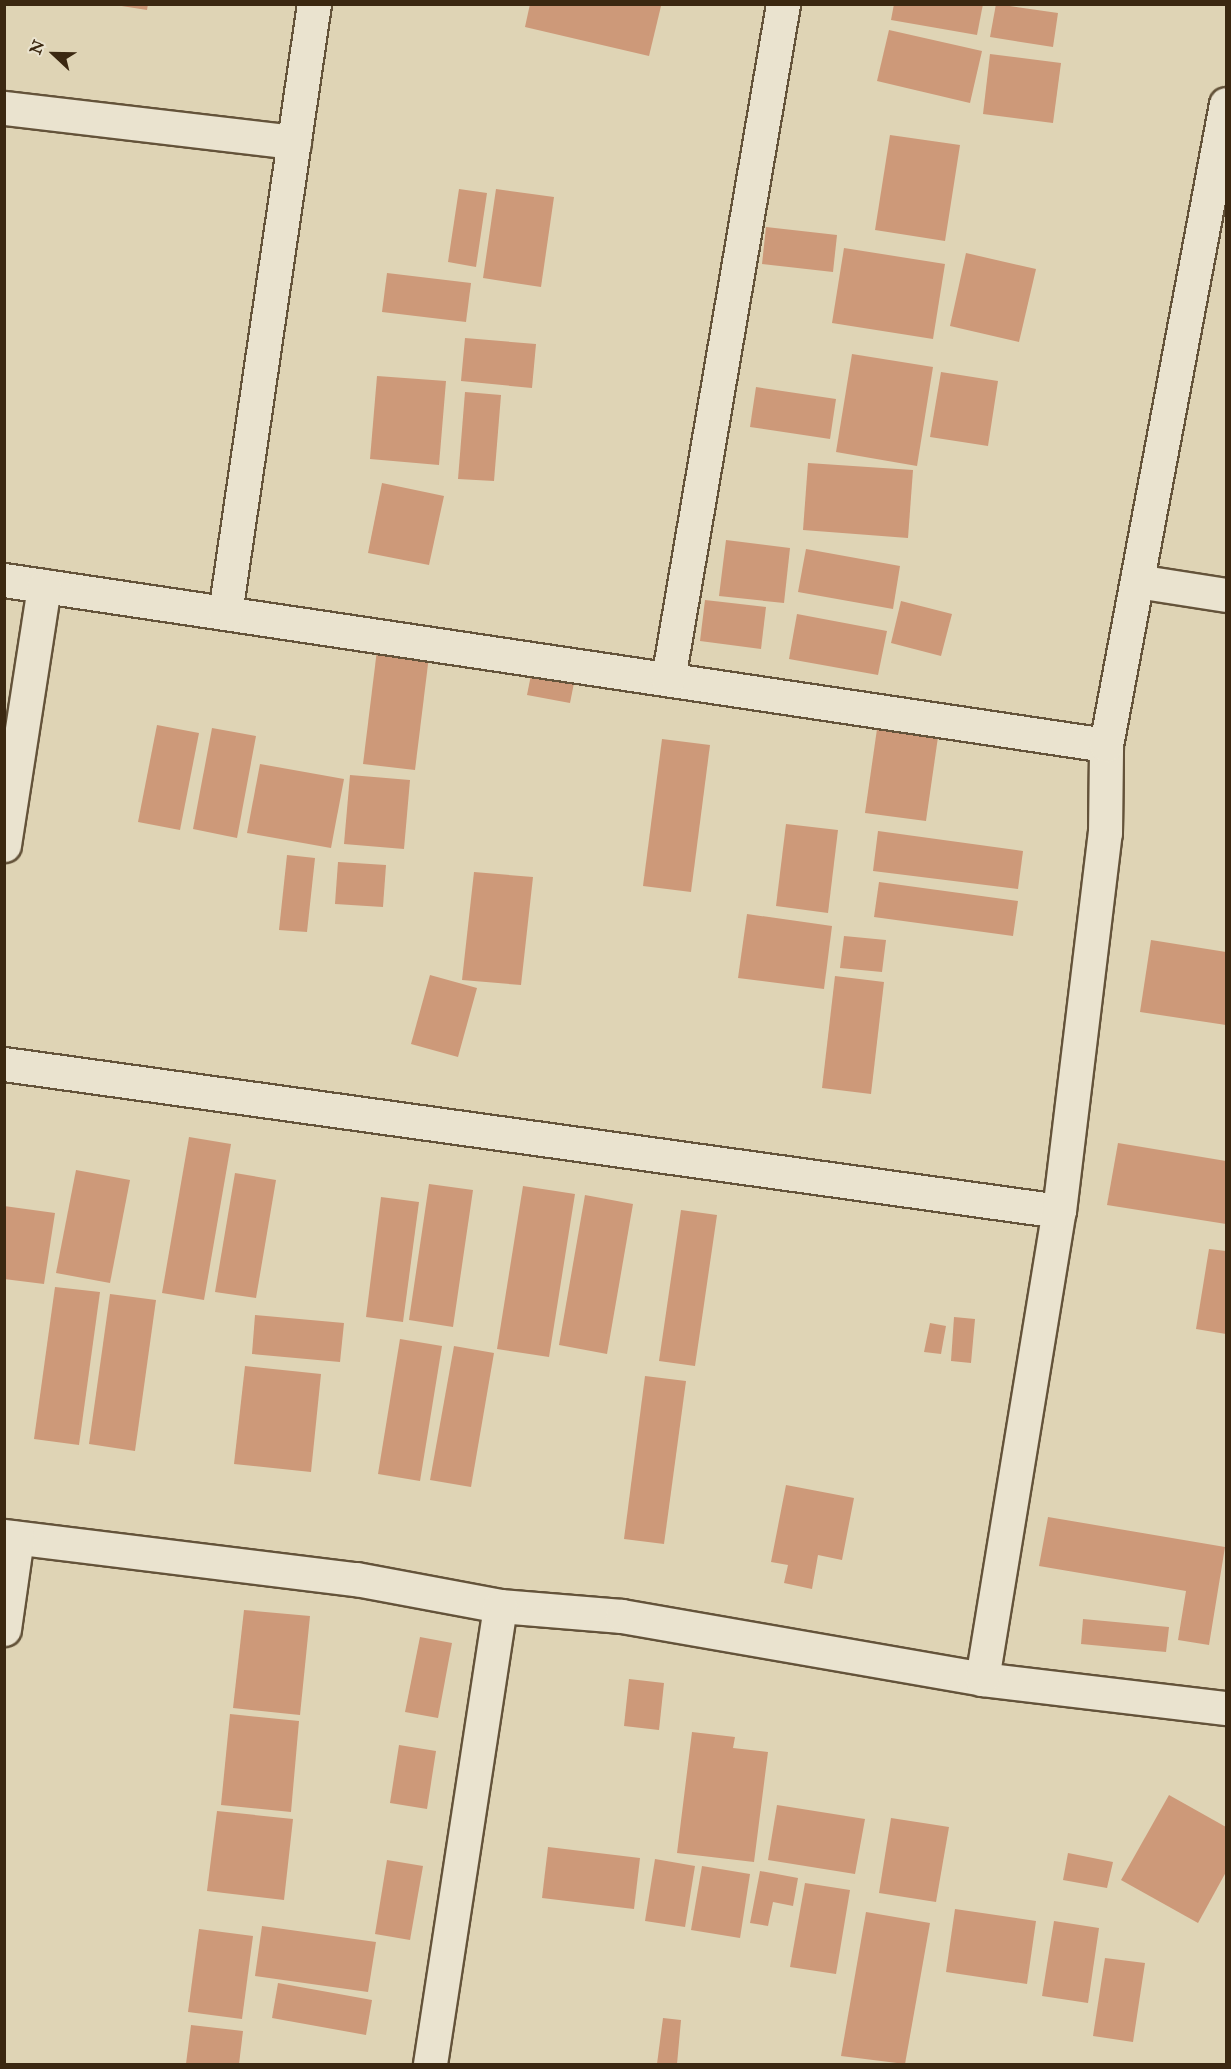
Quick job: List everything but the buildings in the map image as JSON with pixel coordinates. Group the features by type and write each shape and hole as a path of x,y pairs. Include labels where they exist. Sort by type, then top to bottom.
{"street":[{"path":"225,613 314,4"},
{"path":"668,679 783,4"},
{"path":"982,1679 1059,1211 1103,844 1106,745 1227,104"},
{"path":"4,108 294,142"},
{"path":"4,580 1106,745"},
{"path":"1137,581 1227,595"},
{"path":"4,845 44,586"},
{"path":"4,1064 1059,1211"},
{"path":"4,1629 11,1537 356,1579 500,1606 622,1616 982,1679 1227,1708"},
{"path":"431,2064 500,1606"}]}
